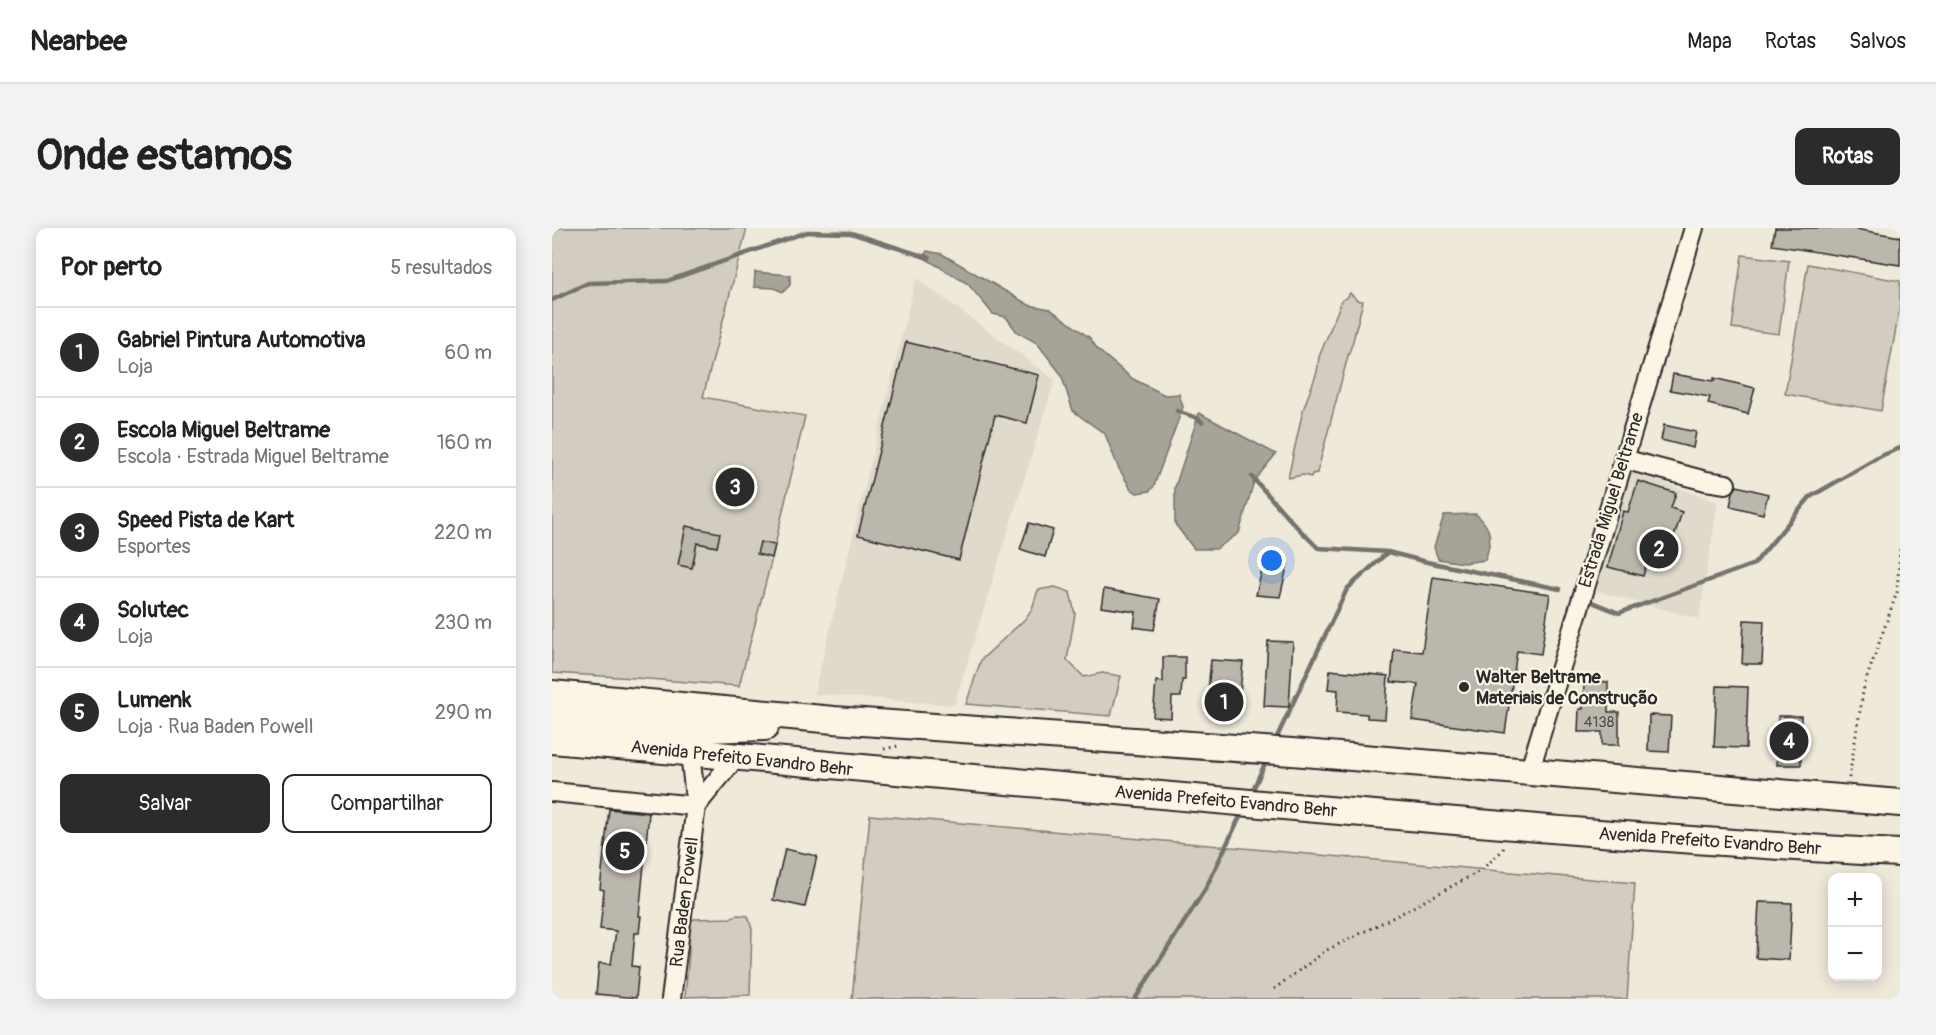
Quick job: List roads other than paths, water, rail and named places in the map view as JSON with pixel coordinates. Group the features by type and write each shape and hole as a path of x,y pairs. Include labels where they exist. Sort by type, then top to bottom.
{"highway":[{"path":"552,694 834,720 1300,753 1900,803"},
{"path":"552,716 704,729 776,727 834,720"},
{"name":"Avenida Prefeito Evandro Behr","path":"552,740 735,758 1757,846 1900,853"}],"street":[{"name":"Estrada Miguel Beltrame","path":"1529,772 1694,228"},
{"path":"1623,459 1706,481 1726,484"},
{"name":"Rua Baden Powell","path":"671,999 696,806 690,753"},
{"path":"552,792 696,806 735,758"}],"waterway":[{"path":"552,300 588,283 667,281 807,232 851,233 929,258"},
{"path":"1177,411 1202,422"},
{"path":"1592,602 1619,613 1754,564 1810,497 1881,456 1900,448"},
{"path":"1252,477 1318,548 1388,552"},
{"path":"1275,741 1347,589 1388,552 1560,589"},
{"path":"1250,796 1268,757"},
{"path":"1135,999 1206,888 1242,812"}],"place":[{"name":"Speed Pista de Kart","path":"735,487"},
{"name":"Escola Miguel Beltrame","path":"1659,549"},
{"name":"Walter Beltrame Materiais de Construção","path":"1464,687"},
{"name":"Gabriel Pintura Automotiva","path":"1224,702"},
{"name":"Solutec","path":"1789,741"},
{"name":"Lumenk","path":"625,851"}]}
